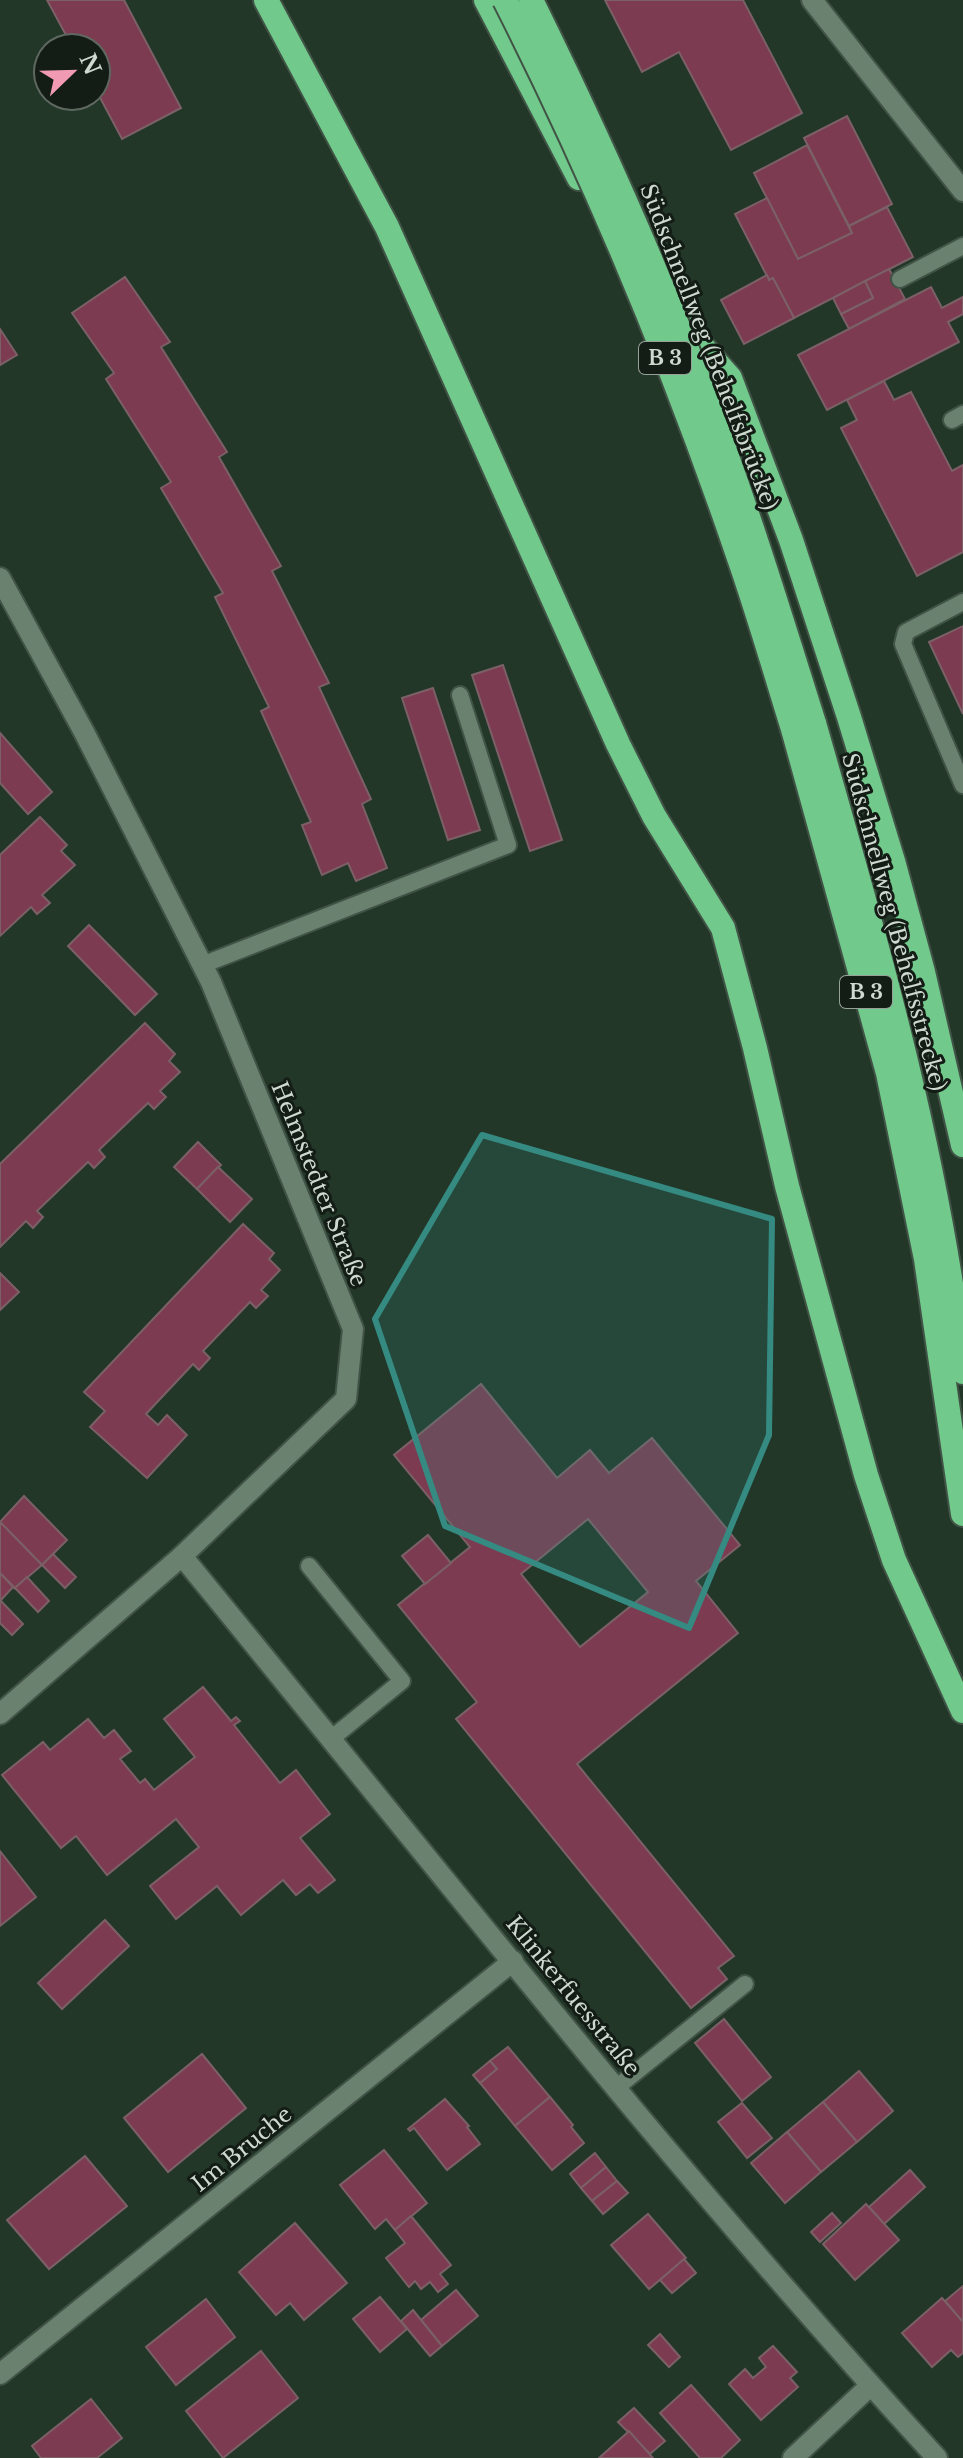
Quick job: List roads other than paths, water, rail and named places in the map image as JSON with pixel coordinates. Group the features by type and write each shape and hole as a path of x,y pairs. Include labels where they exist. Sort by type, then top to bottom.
{"highway":[{"path":"266,0 387,227 618,744 654,816 723,928 798,1231 866,1475 894,1560 963,1711"},
{"path":"486,0 621,256 730,378 791,540 858,746 923,972 963,1145"},
{"name":"Südschnellweg (Behelfsbrücke)","path":"505,0 579,152 634,280 804,726"},
{"name":"Südschnellweg (Behelfsbrücke)","path":"531,0 601,145 656,271 727,455 804,726"},
{"name":"Südschnellweg (Behelfsstrecke)","path":"804,726 868,912 908,1069 948,1259 963,1372"},
{"name":"Südschnellweg (Behelfsstrecke)","path":"804,726 891,1088 926,1259 961,1504"}],"street":[{"path":"812,0 963,191"},
{"name":"Helmstedter Straße","path":"0,578 91,745 202,965 353,1329 346,1399 182,1556 0,1714"},
{"name":"Klinkerfuesstraße","path":"182,1556 616,2088 870,2386 937,2458"},
{"name":"Im Bruche","path":"0,2374 513,1961"},
{"path":"793,2458 870,2386"}],"lane":[{"path":"900,279 963,246"},
{"path":"963,602 902,637 963,785"},
{"path":"202,965 508,845 460,695"},
{"path":"309,1566 402,1681 332,1738"},
{"path":"616,2088 745,1984"}]}
